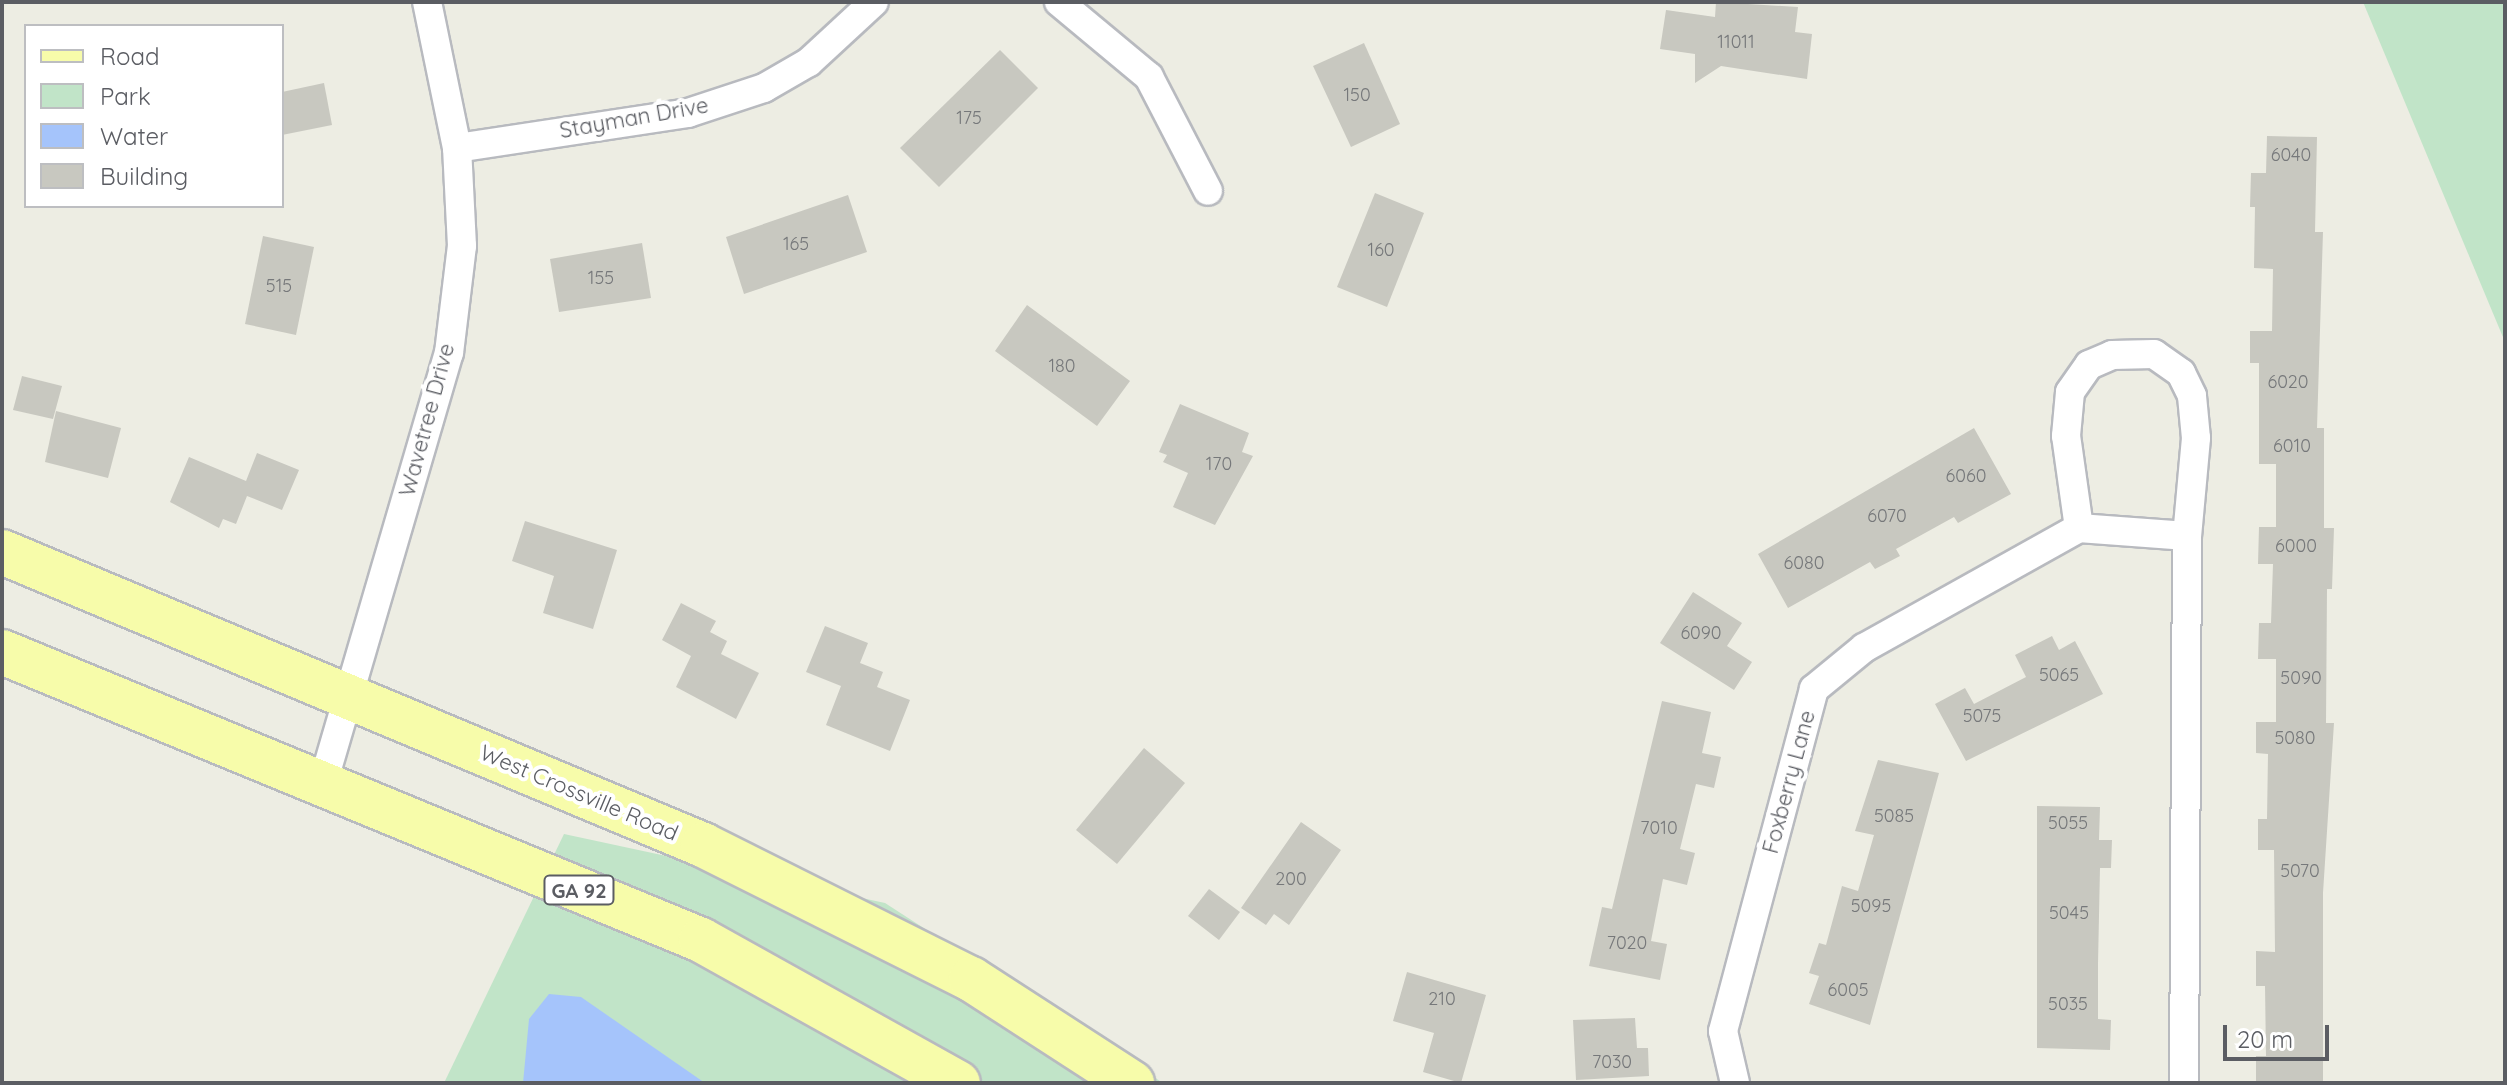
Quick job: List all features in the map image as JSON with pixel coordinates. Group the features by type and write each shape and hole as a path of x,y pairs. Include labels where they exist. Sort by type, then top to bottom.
{"main road":[{"name":"West Crossville Road","path":"2,552 717,852 971,979 1132,1083"},
{"name":"GA 92","path":"2,652 701,940 958,1083"}],"street":[{"name":"Wavetree Drive","path":"323,783 449,353 462,246 457,148 427,2"},
{"name":"Stayman Drive","path":"457,148 688,113 764,88 809,62 874,2"},
{"path":"1059,2 1149,77 1208,191"},
{"path":"2184,1083 2187,536 2196,438 2192,396 2181,373 2154,354 2112,355 2089,365 2070,392 2066,436 2079,528 2187,536"},
{"name":"Foxberry Lane","path":"1735,1083 1723,1031 1814,689 1864,648 2079,528"}],"green space":[{"path":"2363,2 2505,2 2505,342"},
{"path":"564,834 885,903 1163,1083 444,1083"}],"water":[{"path":"549,994 581,997 705,1083 523,1083 529,1019"}],"building":[{"path":"1716,2 1798,7 1795,32 1812,34 1807,79 1721,66 1695,83 1695,54 1660,49 1666,10 1715,17"},
{"path":"1364,43 1400,124 1351,147 1313,66"},
{"path":"1000,50 1038,88 939,187 900,148"},
{"path":"324,83 332,125 284,135 284,92"},
{"path":"2267,136 2317,137 2315,232 2323,232 2317,428 2324,428 2324,528 2334,528 2332,589 2327,589 2326,723 2334,723 2323,893 2323,1083 2256,1083 2256,1056 2266,1056 2265,986 2256,986 2256,951 2275,952 2274,850 2258,850 2258,819 2267,819 2268,754 2256,753 2256,722 2276,722 2276,659 2258,659 2259,623 2271,623 2273,564 2258,564 2259,527 2276,527 2276,464 2259,464 2259,363 2250,363 2250,331 2272,331 2273,269 2254,268 2255,207 2250,207 2251,173 2266,173"},
{"path":"1375,193 1424,213 1387,307 1337,287"},
{"path":"848,195 867,252 744,294 726,237"},
{"path":"263,236 314,247 296,335 245,324"},
{"path":"642,243 651,298 559,312 550,259"},
{"path":"1027,305 1130,381 1097,426 995,351"},
{"path":"22,376 62,386 53,419 13,410"},
{"path":"1180,404 1249,433 1242,452 1253,456 1215,525 1173,507 1188,473 1163,462 1167,455 1159,452"},
{"path":"56,411 121,428 108,478 45,462"},
{"path":"1974,428 2011,494 1958,523 1954,517 1896,549 1900,556 1875,569 1870,562 1788,608 1758,554"},
{"path":"257,453 299,470 282,510 247,496 236,524 223,519 219,528 170,502 189,457 246,481"},
{"path":"525,521 617,550 593,629 543,613 554,576 512,561"},
{"path":"1693,592 1742,623 1727,646 1752,662 1734,690 1660,643"},
{"path":"681,603 716,621 710,632 727,641 721,654 759,673 736,719 676,687 691,656 662,640"},
{"path":"825,626 868,643 860,663 883,672 877,687 910,700 890,751 826,725 841,686 806,672"},
{"path":"2052,636 2059,650 2075,641 2103,694 1966,761 1935,704 1965,688 1974,704 2026,677 2015,655"},
{"path":"1662,701 1711,712 1702,753 1721,757 1714,788 1696,784 1680,849 1695,853 1687,885 1663,879 1651,941 1667,944 1660,980 1589,966 1602,907 1612,909"},
{"path":"1144,748 1185,783 1117,864 1076,830"},
{"path":"1878,760 1939,773 1870,1025 1809,1004 1819,976 1809,973 1819,943 1826,945 1842,886 1858,891 1874,835 1855,831"},
{"path":"2037,806 2100,807 2099,840 2112,840 2111,868 2100,868 2098,964 2098,1019 2111,1020 2110,1050 2037,1048"},
{"path":"1301,822 1341,850 1289,925 1274,914 1266,925 1241,908"},
{"path":"1209,889 1240,912 1219,940 1188,916"},
{"path":"1407,972 1486,995 1461,1083 1423,1072 1434,1033 1393,1021"},
{"path":"1635,1018 1637,1048 1648,1048 1649,1076 1576,1080 1573,1020"}]}
